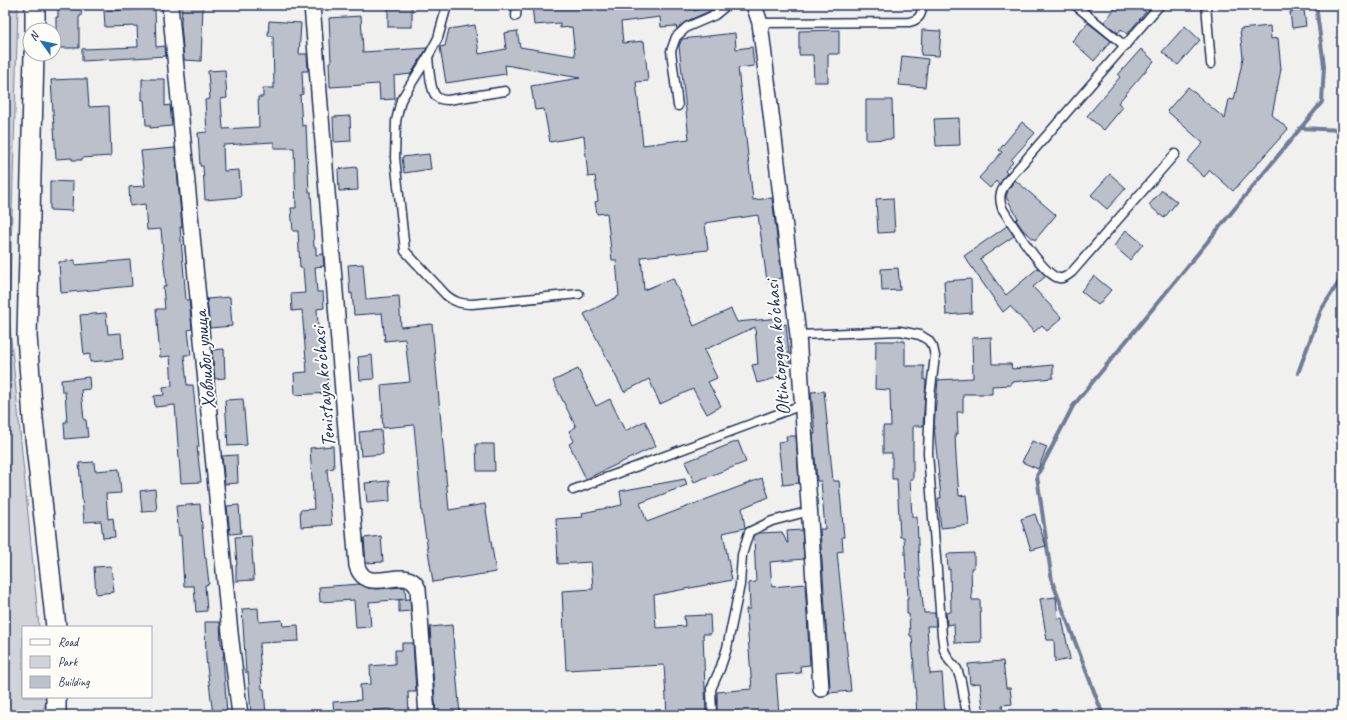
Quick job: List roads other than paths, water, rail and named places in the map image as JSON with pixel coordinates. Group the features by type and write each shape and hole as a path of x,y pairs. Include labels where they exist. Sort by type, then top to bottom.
{"street":[{"path":"35,5 35,22"},
{"name":"Ховлибог улица","path":"170,5 230,633 240,715"},
{"name":"Tenistaya ko'chasi","path":"312,5 357,566 360,574 366,579 405,578 416,583 418,589 426,715"},
{"name":"Oltintopgan ko'chasi","path":"754,5 760,23 798,335 821,689"},
{"path":"34,62 28,336 33,419 56,626"},
{"path":"56,698 56,715"}],"lane":[{"path":"447,5 438,38 401,100 396,121 396,158 405,251 446,295 453,301 461,304 579,294"},
{"path":"516,16 517,5"},
{"path":"678,106 672,51 676,37 687,27 715,15 727,5"},
{"path":"760,23 909,22 915,21 920,16 922,5"},
{"path":"1076,5 1125,46"},
{"path":"1160,5 1008,180 1001,191 1000,201 1002,208 1034,255 1051,274 1058,278 1066,277 1072,272 1174,154"},
{"path":"1206,5 1210,64"},
{"path":"428,57 433,91 436,96 442,100 505,91"},
{"path":"798,335 900,331 920,335 928,340 933,347 934,356 930,396 928,453 942,636 944,650 949,660 958,669 967,715"},
{"path":"573,490 802,405"},
{"path":"712,715 711,689 727,648 740,585 742,555 749,532 772,521 810,511"}],"waterway":[{"path":"1103,715 1052,581 1037,476 1073,406 1322,102 1324,66 1316,5"},
{"path":"1300,128 1342,130"},
{"path":"1298,373 1321,310 1342,277"}]}
